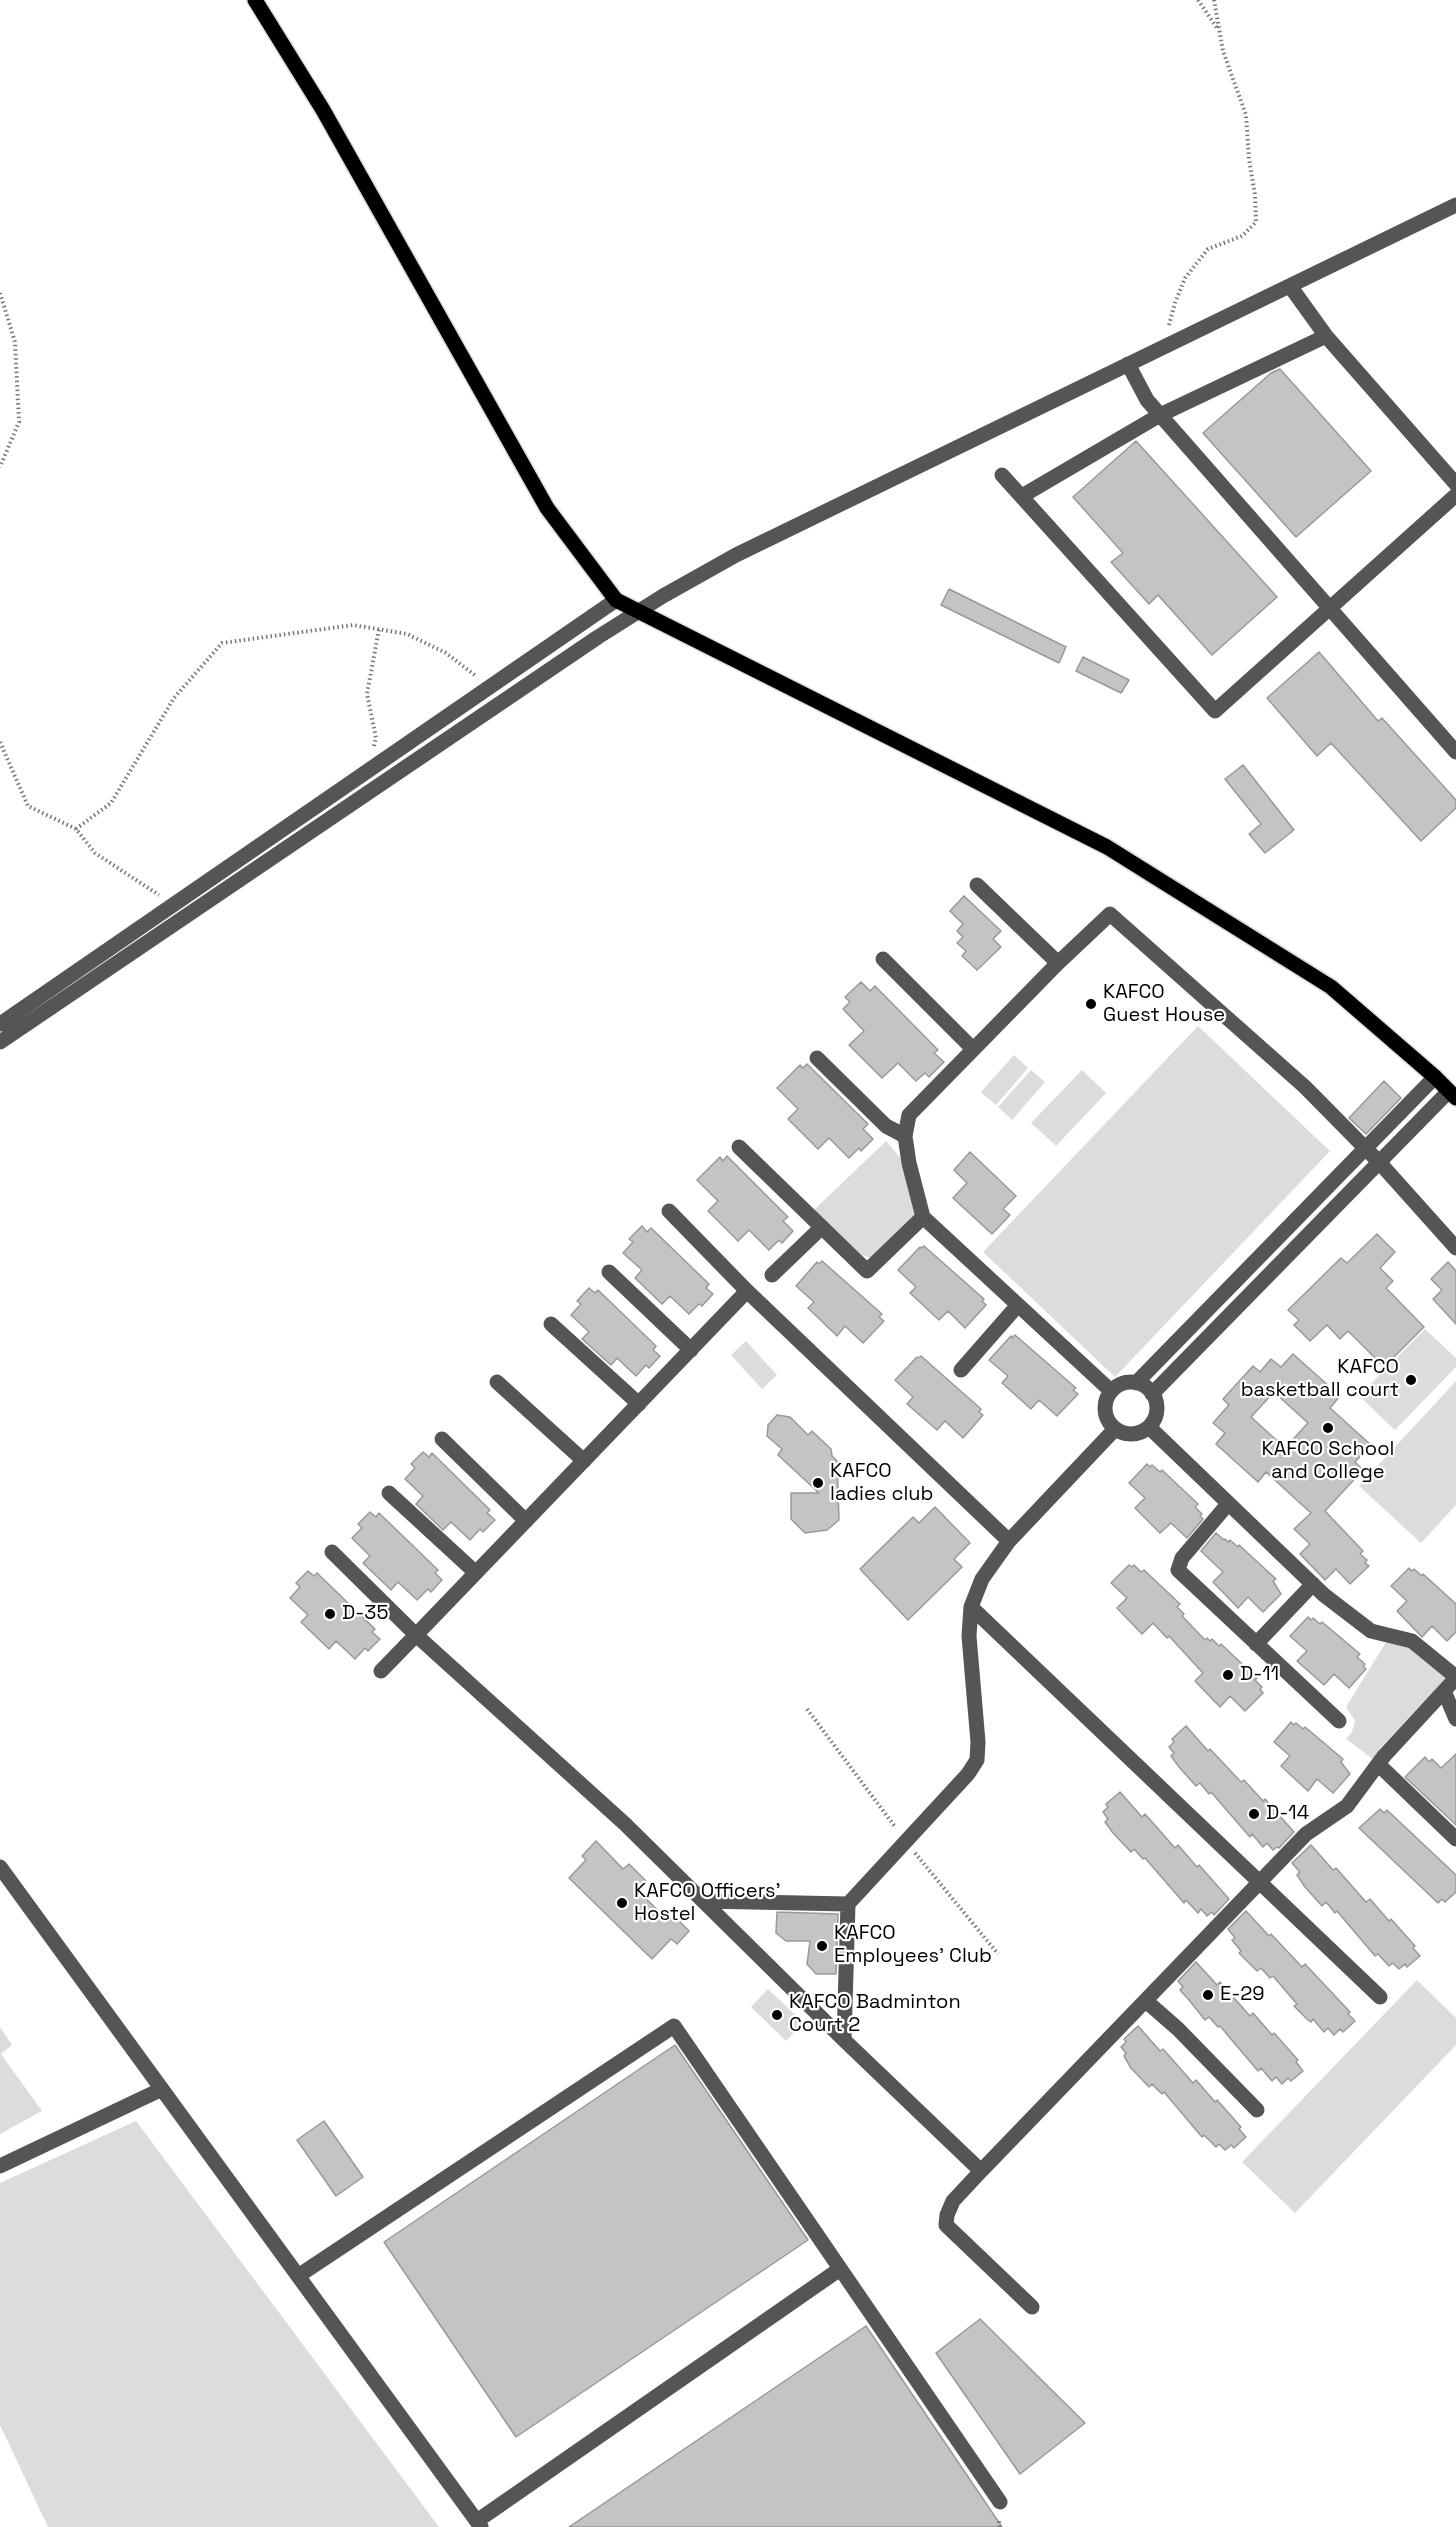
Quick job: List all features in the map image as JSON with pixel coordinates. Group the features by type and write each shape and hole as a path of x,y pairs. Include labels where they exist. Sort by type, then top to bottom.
{"main road":[{"path":"255,0 323,110 547,508 616,600 1107,847 1331,987 1453,1094"}],"street":[{"path":"0,1042 637,611 736,555 1456,205"},
{"path":"1290,286 1326,336 1456,484"},
{"path":"1022,496 1160,415 1326,336"},
{"path":"1128,364 1147,400 1456,752"},
{"path":"1002,475 1215,711 1456,495"},
{"path":"0,1024 616,600"},
{"path":"977,885 1058,963"},
{"path":"1111,1391 923,1217 909,1163 905,1136 909,1115 1058,963 1110,914 1305,1087 1366,1148 1456,1248"},
{"path":"883,959 973,1049"},
{"path":"818,1058 886,1126 905,1136"},
{"path":"1136,1383 1436,1077"},
{"path":"1152,1394 1379,1162 1453,1094"},
{"path":"739,1148 867,1271 923,1217"},
{"path":"669,1211 747,1291 1009,1540"},
{"path":"772,1275 822,1227"},
{"path":"609,1272 691,1350"},
{"path":"381,1671 747,1291"},
{"path":"961,1370 1018,1305"},
{"path":"551,1324 639,1404"},
{"path":"497,1382 584,1461"},
{"path":"1127,1382 1136,1383 1152,1394 1157,1411 1149,1427 1132,1435 1114,1429 1109,1423 1104,1406 1111,1391 1127,1382"},
{"path":"1032,2307 946,2225 947,2215 953,2201 1306,1834 1347,1806 1384,1755 1456,1678 1412,1641 1371,1631 1313,1584 1149,1427"},
{"path":"844,2040 848,1904 968,1774 976,1760 978,1742 969,1636 971,1607 982,1579 1009,1540 1114,1429"},
{"path":"442,1439 526,1521"},
{"path":"389,1493 476,1573"},
{"path":"1228,1504 1182,1558 1178,1570 1339,1721"},
{"path":"332,1552 416,1635 625,1824 844,2040 981,2171"},
{"path":"1256,1644 1313,1584"},
{"path":"971,1607 1380,1997"},
{"path":"1444,1691 1456,1719"},
{"path":"1378,1764 1456,1839"},
{"path":"0,1867 479,2524 840,2269"},
{"path":"703,1901 848,1904"},
{"path":"1146,2001 1178,2028 1257,2110"},
{"path":"298,2276 674,2026 1000,2502"},
{"path":"0,2166 162,2089"}],"path":[{"path":"1198,0 1219,31"},
{"path":"1165,347 1175,303 1185,278 1208,249 1242,236 1256,222 1256,195 1249,159 1246,115 1222,51 1214,0"},
{"path":"0,293 15,342 19,423 0,467"},
{"path":"76,829 111,803 174,698 222,643 352,625 407,634 446,653 490,687"},
{"path":"364,774 376,738 367,694 379,630"},
{"path":"0,742 28,806 76,829 94,852 173,905"},
{"path":"807,1709 906,1842 998,1954"}],"shaded area":[{"path":"1198,1026 1330,1151 1115,1377 983,1252"},
{"path":"1014,1055 1028,1068 996,1105 981,1092"},
{"path":"1031,1070 1045,1082 1012,1120 998,1107"},
{"path":"1082,1070 1106,1093 1056,1146 1031,1123"},
{"path":"886,1141 902,1160 917,1213 871,1258 862,1255 813,1211"},
{"path":"1425,1329 1456,1358 1456,1367 1395,1430 1359,1396"},
{"path":"746,1341 777,1375 762,1389 731,1355"},
{"path":"1456,1381 1456,1505 1421,1543 1359,1486"},
{"path":"1386,1642 1408,1647 1447,1678 1381,1747 1373,1759 1346,1739 1352,1732 1355,1721 1346,1707"},
{"path":"1417,1980 1456,2018 1456,2045 1295,2213 1242,2162"},
{"name":"KAFCO Badminton Court 2","path":"768,1989 804,2023 786,2041 751,2007"},
{"path":"0,2027 12,2045 1,2054 42,2111 0,2134"},
{"path":"136,2121 439,2527 48,2527 0,2425 0,2183"}],"building":[{"path":"1280,369 1371,471 1296,537 1203,433 1271,373"},
{"path":"1136,441 1277,597 1212,655 1158,595 1149,604 1111,562 1123,553 1073,497"},
{"path":"949,589 1066,647 1059,663 941,605"},
{"path":"1319,652 1378,721 1382,718 1456,800 1456,808 1421,841 1331,743 1317,756 1267,698"},
{"path":"1083,657 1129,680 1121,693 1076,671"},
{"path":"1243,765 1294,830 1265,853 1249,834 1261,824 1225,779"},
{"path":"964,896 1001,931 993,939 1001,947 977,970 962,956 966,951 957,943 963,937 957,931 963,924 950,911"},
{"path":"861,982 870,991 875,986 938,1050 934,1053 944,1062 929,1077 925,1073 916,1081 898,1063 882,1078 849,1045 864,1031 843,1009 850,1002 845,997"},
{"path":"807,1064 868,1124 863,1129 873,1139 861,1151 859,1148 849,1158 829,1138 818,1149 788,1119 798,1109 777,1088 800,1065 803,1068"},
{"path":"1384,1081 1401,1098 1366,1134 1349,1118"},
{"path":"970,1152 1016,1196 1003,1209 1010,1215 992,1234 953,1198 967,1183 954,1170"},
{"path":"727,1156 788,1217 783,1221 793,1231 782,1243 779,1240 769,1250 749,1230 738,1241 708,1211 718,1201 697,1180 720,1157 723,1161"},
{"path":"642,1226 647,1232 651,1228 709,1284 706,1288 713,1294 702,1306 699,1304 689,1314 670,1296 662,1304 635,1278 642,1270 623,1253 633,1242 629,1239"},
{"path":"1377,1234 1395,1252 1380,1268 1393,1281 1386,1288 1424,1327 1384,1367 1348,1331 1340,1339 1327,1325 1310,1341 1294,1325 1299,1320 1288,1310 1341,1258 1347,1263"},
{"path":"924,1246 984,1299 982,1301 986,1305 965,1328 948,1311 939,1320 910,1293 916,1287 898,1270 920,1247"},
{"path":"822,1261 882,1314 879,1317 884,1321 863,1343 845,1326 837,1336 808,1308 814,1302 796,1286 817,1262 819,1264"},
{"path":"1448,1262 1456,1271 1456,1324 1433,1299 1442,1290 1431,1279"},
{"path":"589,1288 595,1293 598,1290 656,1346 653,1350 660,1356 649,1368 646,1365 636,1376 617,1358 611,1365 582,1339 589,1332 571,1315 581,1304 577,1301"},
{"path":"1015,1335 1076,1388 1073,1390 1078,1394 1057,1416 1039,1400 1031,1409 1002,1383 1008,1376 989,1360 1011,1336 1012,1338"},
{"name":"KAFCO School and College","path":"1293,1354 1340,1396 1330,1408 1371,1445 1355,1462 1363,1470 1325,1511 1363,1551 1360,1554 1367,1560 1365,1563 1369,1566 1350,1584 1336,1569 1325,1580 1300,1554 1310,1544 1294,1529 1311,1513 1266,1472 1258,1482 1216,1444 1225,1433 1213,1423 1229,1405 1223,1399 1253,1366 1260,1372 1271,1359 1281,1367","holes":["1274,1392 1308,1423 1285,1448 1251,1417"]},
{"path":"921,1356 981,1409 979,1412 983,1415 963,1438 945,1421 937,1430 907,1404 913,1397 895,1380 917,1357"},
{"name":"KAFCO ladies club","path":"777,1415 790,1417 808,1435 812,1431 831,1449 832,1456 837,1461 839,1520 827,1530 805,1533 791,1519 791,1493 819,1493 778,1455 782,1449 767,1436 768,1425"},
{"path":"423,1452 429,1457 432,1453 490,1510 487,1513 495,1520 483,1532 480,1529 470,1540 451,1522 443,1530 416,1504 423,1496 405,1479 415,1468 411,1464"},
{"path":"1147,1464 1160,1472 1162,1470 1198,1504 1195,1507 1202,1514 1200,1516 1203,1519 1187,1538 1171,1523 1160,1533 1135,1508 1145,1498 1129,1483"},
{"path":"935,1507 970,1543 954,1559 962,1567 908,1620 860,1569 913,1517 919,1523"},
{"path":"370,1512 376,1517 379,1513 438,1570 435,1573 442,1580 431,1592 428,1589 417,1600 398,1582 391,1590 363,1563 370,1556 352,1538 362,1528 358,1524"},
{"path":"1216,1533 1224,1540 1228,1542 1230,1540 1238,1547 1239,1545 1276,1579 1273,1581 1281,1594 1263,1612 1248,1597 1238,1608 1213,1582 1223,1572 1201,1551"},
{"path":"1129,1565 1132,1567 1134,1565 1141,1572 1144,1570 1180,1604 1177,1607 1184,1614 1182,1616 1205,1640 1212,1639 1219,1646 1221,1644 1257,1678 1255,1680 1262,1687 1260,1689 1263,1693 1245,1711 1230,1696 1220,1707 1195,1681 1203,1673 1169,1636 1167,1638 1153,1623 1142,1634 1117,1608 1127,1598 1111,1583"},
{"path":"1409,1568 1422,1576 1423,1574 1456,1604 1456,1632 1447,1641 1432,1626 1422,1637 1397,1611 1407,1601 1391,1586"},
{"name":"D-35","path":"308,1571 314,1576 317,1573 375,1629 372,1632 380,1639 368,1651 365,1648 355,1659 336,1641 329,1649 301,1622 308,1615 290,1598 300,1587 296,1583"},
{"path":"1308,1617 1320,1624 1322,1622 1360,1654 1357,1657 1365,1664 1363,1666 1366,1669 1349,1688 1334,1674 1324,1685 1297,1661 1307,1651 1290,1636"},
{"path":"1291,1722 1303,1729 1305,1727 1343,1759 1341,1762 1350,1774 1333,1793 1317,1779 1308,1791 1281,1766 1290,1756 1274,1742"},
{"path":"1186,1726 1208,1751 1210,1749 1241,1782 1244,1780 1263,1801 1265,1799 1294,1832 1279,1848 1273,1850 1267,1843 1263,1847 1252,1834 1250,1837 1211,1792 1209,1794 1200,1783 1196,1786 1179,1767 1171,1756 1174,1753 1169,1747 1174,1742 1172,1739"},
{"path":"1456,1754 1456,1825 1405,1777 1425,1757 1429,1762 1432,1759 1441,1768"},
{"path":"1120,1792 1142,1817 1145,1814 1175,1848 1178,1845 1197,1867 1199,1865 1229,1899 1214,1915 1212,1912 1207,1916 1201,1909 1198,1913 1186,1900 1184,1903 1145,1858 1143,1859 1134,1849 1131,1852 1113,1833 1105,1822 1108,1819 1103,1812 1108,1807 1106,1804"},
{"path":"1380,1809 1384,1813 1387,1810 1456,1875 1456,1892 1445,1902 1442,1899 1438,1903 1359,1828"},
{"name":"KAFCO Officers' Hostel","path":"596,1841 623,1869 629,1864 646,1881 637,1890 669,1921 674,1916 689,1931 677,1944 671,1939 652,1959 569,1878 586,1860 582,1856"},
{"path":"1311,1845 1333,1870 1336,1868 1366,1902 1370,1899 1389,1921 1391,1919 1415,1946 1413,1948 1420,1956 1407,1967 1405,1964 1399,1969 1393,1963 1389,1966 1378,1954 1375,1956 1337,1911 1335,1913 1326,1902 1322,1906 1305,1887 1297,1875 1300,1872 1292,1863"},
{"path":"1246,1911 1302,1967 1305,1964 1350,2012 1348,2014 1355,2021 1343,2032 1340,2029 1334,2035 1328,2028 1324,2032 1313,2019 1311,2022 1308,2020 1294,2006 1297,2004 1273,1976 1270,1978 1261,1968 1257,1971 1239,1953 1241,1951 1232,1940 1235,1938 1228,1929"},
{"name":"KAFCO Employees' Club","path":"777,1912 838,1914 836,1974 816,1974 807,1964 810,1941 786,1941 776,1933"},
{"path":"1196,1962 1217,1985 1220,1982 1250,2016 1253,2013 1272,2035 1274,2033 1298,2060 1296,2062 1303,2071 1291,2081 1288,2078 1282,2084 1276,2077 1272,2081 1261,2068 1258,2071 1220,2026 1218,2027 1209,2017 1205,2020 1180,1990 1183,1987 1178,1981"},
{"path":"1138,2026 1160,2051 1163,2049 1193,2083 1196,2080 1215,2102 1217,2100 1241,2127 1239,2129 1246,2137 1234,2148 1231,2145 1225,2150 1219,2144 1216,2147 1204,2135 1202,2137 1164,2092 1162,2094 1152,2084 1149,2087 1131,2068 1124,2056 1126,2053 1121,2047 1126,2042 1124,2039"},
{"path":"675,2045 808,2240 516,2437 384,2242"},
{"path":"324,2121 363,2177 336,2196 297,2140"},
{"path":"980,2319 1085,2423 1020,2474 936,2353"},
{"path":"866,2326 1002,2527 569,2527"}],"place":[{"name":"KAFCO Guest House","path":"1091,1004"},
{"name":"KAFCO basketball court","path":"1411,1380"},
{"name":"KAFCO School and College","path":"1328,1428"},
{"name":"KAFCO ladies club","path":"818,1483"},
{"name":"D-35","path":"330,1614"},
{"name":"D-11","path":"1228,1675"},
{"name":"D-14","path":"1254,1814"},
{"name":"KAFCO Officers' Hostel","path":"622,1903"},
{"name":"KAFCO Employees' Club","path":"822,1946"},
{"name":"E-29","path":"1208,1995"},
{"name":"KAFCO Badminton Court 2","path":"777,2015"}]}
